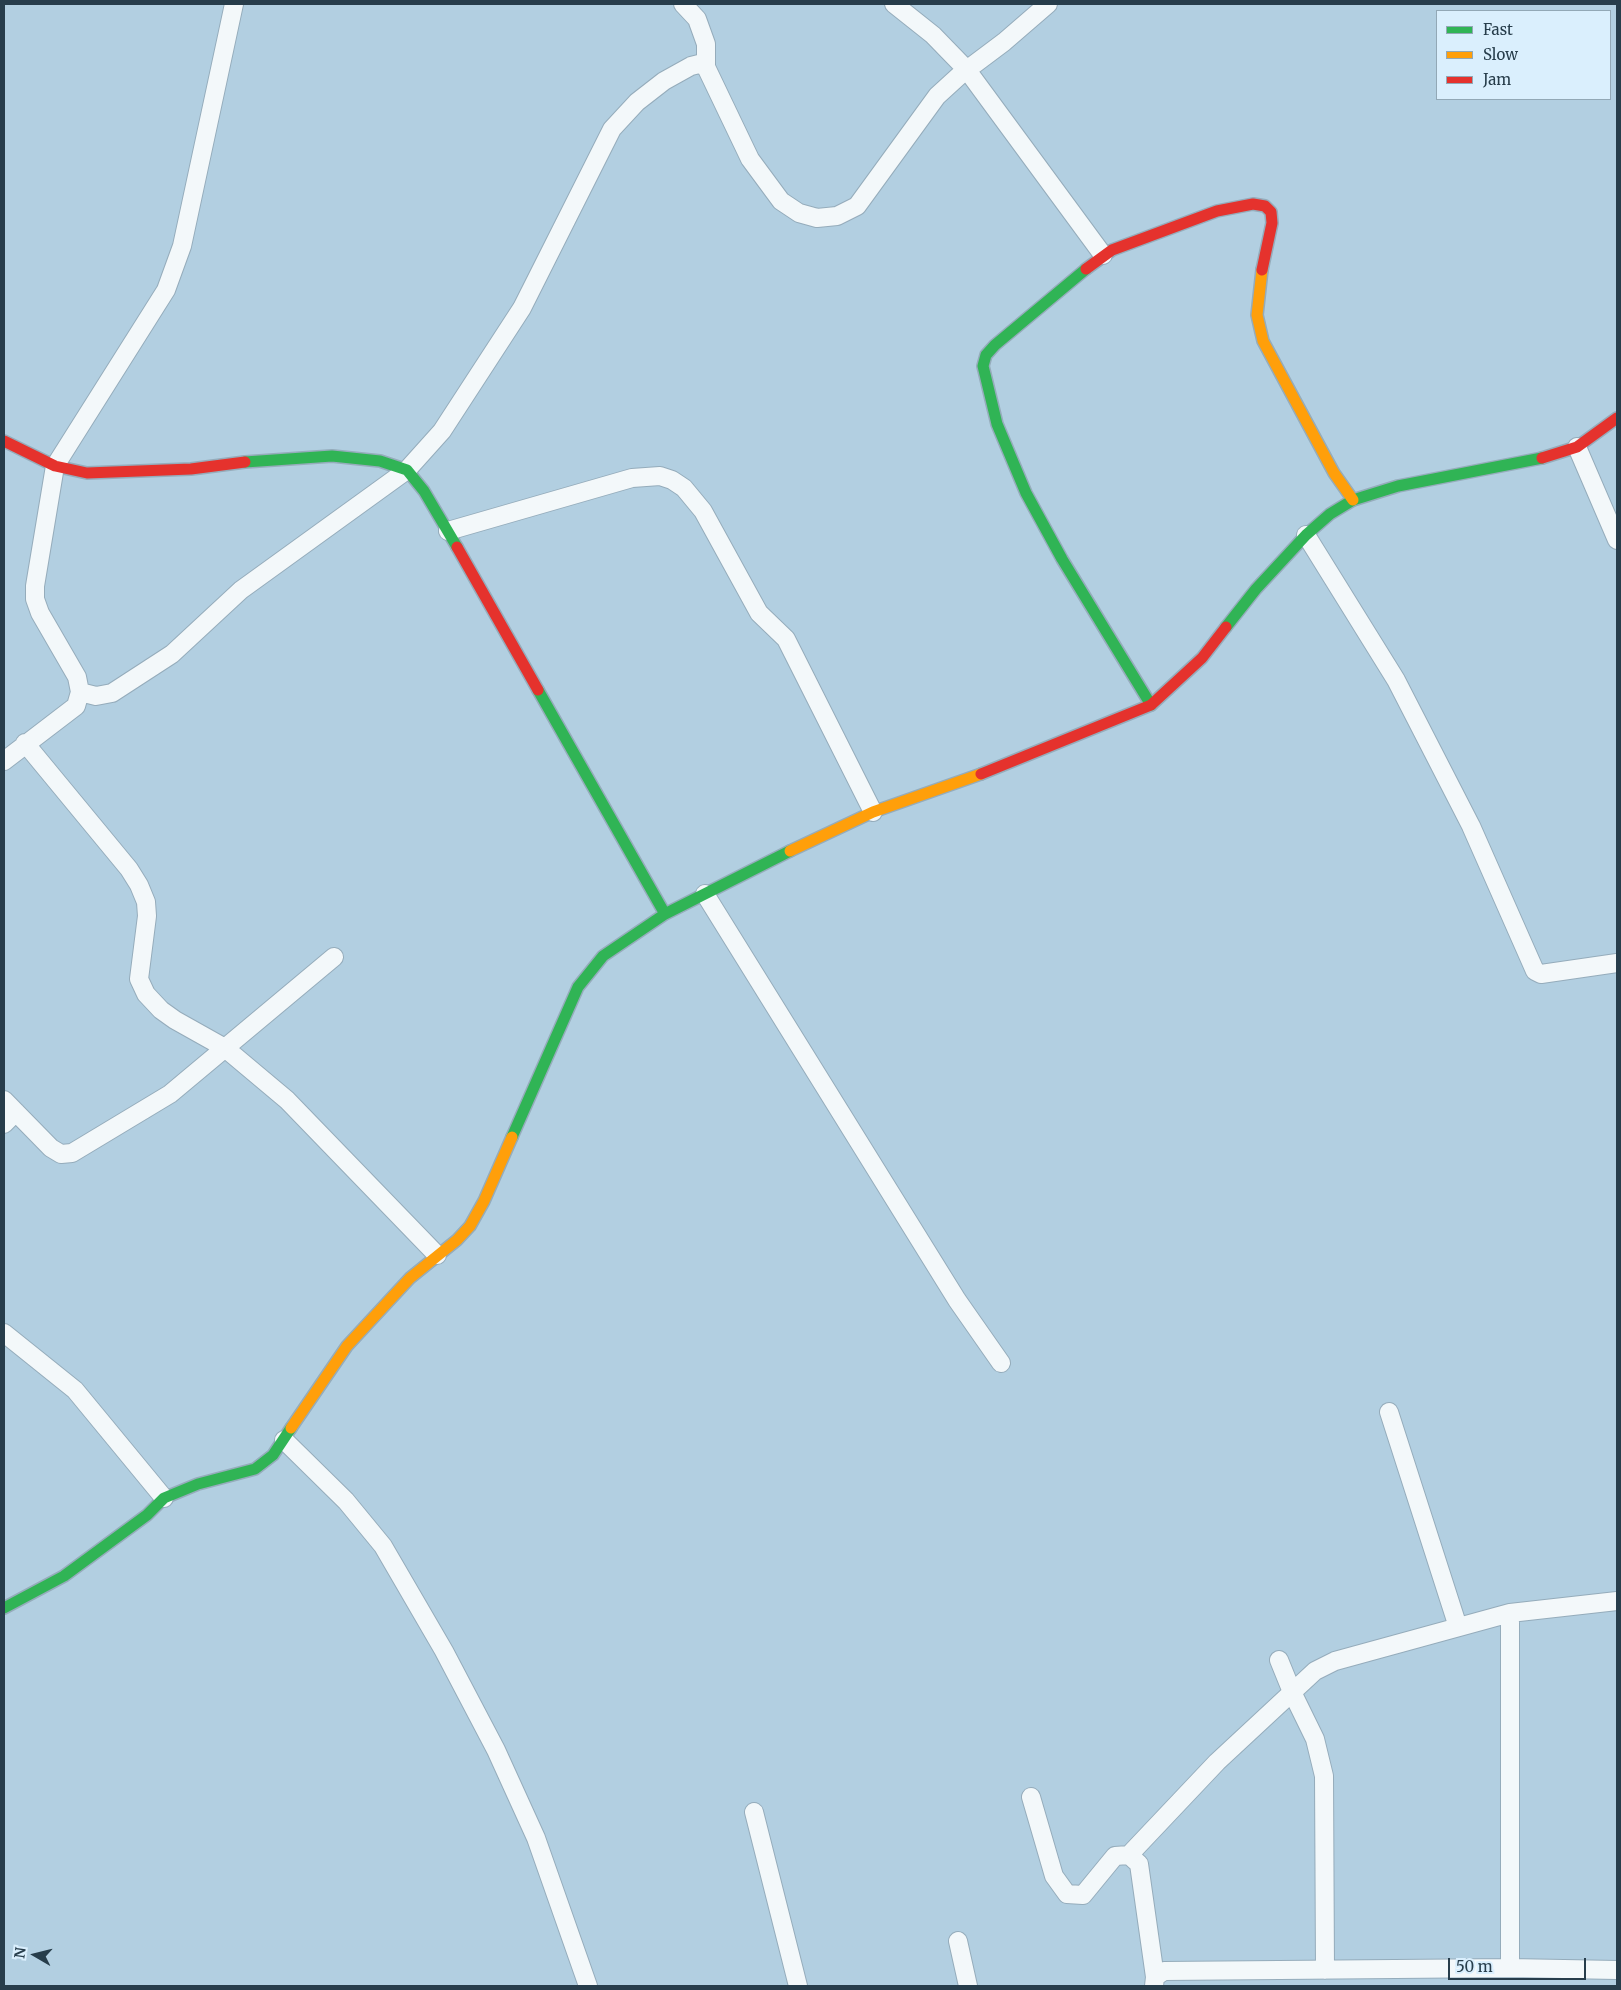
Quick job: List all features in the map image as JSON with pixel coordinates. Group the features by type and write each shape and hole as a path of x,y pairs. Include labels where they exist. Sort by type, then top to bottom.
{"street":[{"path":"4,761 25,743 76,706 80,692 77,677 40,613 35,599 35,586 55,466 166,290 182,246 234,4"},
{"path":"683,4 696,19 700,28 706,44 706,67 750,159 769,186 782,200 799,213 817,218 837,216 857,206 937,96 1048,4"},
{"path":"894,4 933,34 967,70 1103,255"},
{"path":"80,692 96,696 112,693 172,654 254,580 407,470 442,431 522,308 548,259 594,161 612,129 637,102 664,81 691,66 699,64 706,67"},
{"path":"1150,705 1062,559 1026,493 997,424 983,366 986,355 995,345 1103,255 1171,226 1217,211 1253,204 1265,206 1271,212 1272,223 1259,282 1257,315 1263,341 1334,473 1353,500"},
{"path":"4,1608 64,1576 147,1515 164,1498 198,1484 255,1469 272,1455 284,1440 346,1346 410,1278 457,1240 470,1226 484,1201 578,987 603,956 665,914 772,859 873,812 1045,749 1150,705 1202,658 1256,588 1306,535 1330,514 1353,500 1398,486 1548,457 1578,447 1617,418"},
{"path":"4,441 55,466 87,473 127,473 191,469 273,459 332,456 380,461 407,470 424,490 448,531 665,914"},
{"path":"1578,447 1617,540"},
{"path":"448,531 632,478 660,476 678,484 703,511 759,613 786,639 873,812"},
{"path":"1306,535 1396,680 1471,826 1535,971 1541,974 1617,963"},
{"path":"25,743 129,869 139,886 146,902 147,916 139,979 146,994 161,1010 175,1020 225,1048 287,1100 437,1255"},
{"path":"705,894 957,1300 1001,1363"},
{"path":"8,1112 51,1148 61,1154 72,1153 170,1094 334,957"},
{"path":"4,1333 75,1390 164,1498"},
{"path":"1389,1412 1458,1627"},
{"path":"284,1440 346,1501 383,1546 444,1651 496,1750 536,1838 588,1986"},
{"path":"1031,1797 1054,1876 1067,1894 1083,1895 1115,1856 1129,1855 1217,1762 1314,1672 1335,1661 1510,1614 1617,1602"},
{"path":"1510,1614 1510,1968"},
{"path":"1280,1660 1292,1692 1316,1739 1324,1776 1325,1970"},
{"path":"754,1812 798,1986"},
{"path":"1129,1855 1138,1864 1154,1982"},
{"path":"958,1941 968,1986"},
{"path":"1154,1982 1164,1971 1510,1968 1617,1970"}],"traffic: fast":[{"path":"1086,269 995,345 986,355 983,366 997,424 1026,493 1062,559 1151,705"},
{"path":"245,462 332,456 380,461 407,470 424,491 457,547"},
{"path":"1226,627 1256,589 1306,535 1330,514 1353,500 1398,486 1542,458"},
{"path":"538,690 665,914"},
{"path":"512,1137 578,987 603,956 665,914 790,851"},
{"path":"4,1608 64,1576 147,1515 164,1498 198,1484 255,1469 273,1455 291,1428"}],"traffic: slow":[{"path":"1262,270 1257,315 1263,341 1334,473 1353,500"},
{"path":"790,851 873,812 981,774"},
{"path":"291,1428 347,1346 410,1278 457,1240 470,1226 484,1201 512,1137"}],"traffic: jam":[{"path":"1086,269 1112,250 1217,211 1253,204 1265,206 1271,212 1272,223 1262,270"},
{"path":"1542,458 1577,447 1617,418"},
{"path":"4,441 55,466 87,473 191,469 245,462"},
{"path":"457,547 538,690"},
{"path":"981,774 1151,705 1202,658 1226,627"}]}
